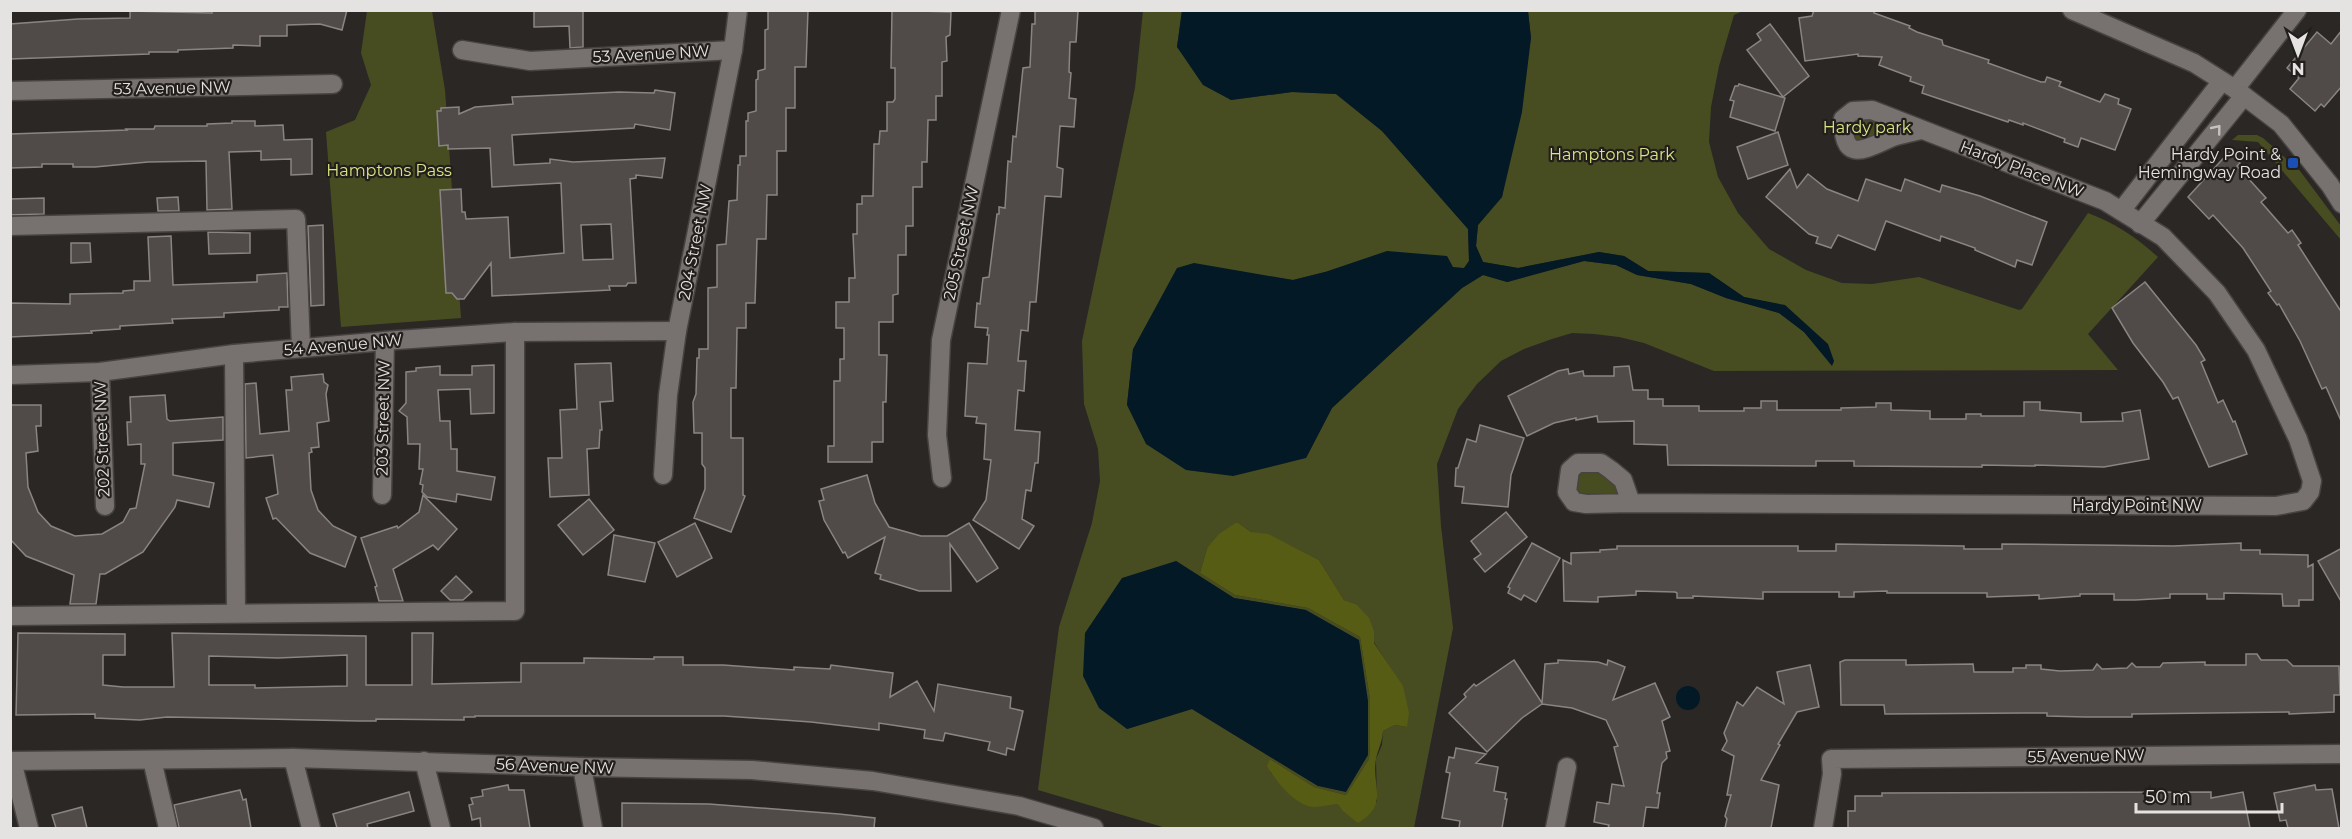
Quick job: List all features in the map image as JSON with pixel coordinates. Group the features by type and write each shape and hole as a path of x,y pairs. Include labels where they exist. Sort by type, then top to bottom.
{"street":[{"name":"204 Street NW","path":"663,475 668,395 677,331 733,50 738,10"},
{"name":"205 Street NW","path":"942,478 937,435 942,333 1011,10"},
{"path":"2072,10 2194,63 2234,89 2281,124 2330,185 2342,204"},
{"path":"2140,224 2234,89 2297,10"},
{"name":"53 Avenue NW","path":"462,50 530,61 733,50"},
{"name":"53 Avenue NW","path":"10,91 333,84"},
{"path":"2121,211 2234,89"},
{"name":"Hardy Place NW","path":"1921,130 2105,201 2121,211"},
{"name":"Hardy Point NW","path":"1631,503 2276,506 2303,501 2310,492 2312,481 2298,439 2256,350 2217,293 2163,237 2121,211"},
{"path":"10,226 296,219 301,348"},
{"name":"54 Avenue NW","path":"10,375 100,372 234,354 515,332 677,331"},
{"path":"10,616 515,611 515,332"},
{"name":"203 Street NW","path":"382,495 385,341"},
{"path":"234,354 236,612"},
{"name":"202 Street NW","path":"100,372 105,506"},
{"name":"55 Avenue NW","path":"1823,828 1832,774 1831,759 2342,754"},
{"path":"293,758 311,828"},
{"name":"56 Avenue NW","path":"11,761 293,758 752,770 873,781 1019,806 1094,828"},
{"path":"152,760 168,828"},
{"path":"11,761 29,828"},
{"path":"424,761 441,828"},
{"path":"582,767 593,828"},
{"path":"1556,828 1567,767"}],"green space":[{"name":"Hamptons Pass","path":"367,11 432,11 445,90 461,318 341,327 326,132 355,120 371,85 361,53"},
{"name":"Hamptons Park","path":"1143,11 1182,11 1177,47 1231,100 1292,92 1336,94 1382,131 1468,229 1469,261 1464,268 1325,272 1293,280 1257,275 1133,349 1127,405 1306,458 1332,408 1462,288 1483,275 1508,282 1584,261 1616,265 1637,275 1691,284 1726,298 1779,313 1804,332 1832,365 1834,361 1785,306 1744,297 1709,273 1648,271 1624,256 1599,252 1518,268 1483,262 1476,246 1478,225 1502,197 1531,38 1528,11 1743,11 1734,15 1719,66 1711,107 1709,142 1718,177 1738,213 1769,249 1806,270 1842,283 1872,284 1919,277 2019,310 2022,309 2088,213 2125,232 2158,257 2088,334 2118,370 1714,371 1644,343 1619,337 1572,333 1524,349 1501,361 1477,384 1458,409 1437,464 1441,526 1453,628 1414,828 1166,828 1038,790 1059,627 1092,523 1100,481 1098,449 1084,404 1082,341 1135,88","holes":["1237,522 1251,532 1291,546 1319,560 1344,600 1356,604 1374,631 1374,642 1393,672 1407,727 1395,725 1383,731 1382,745 1376,759 1377,802 1323,804 1271,773 1270,759 1314,787 1346,795 1369,759 1370,699 1360,637 1308,608 1235,595 1200,573 1207,548","1176,561 1234,598 1306,610 1318,786 1192,709 1127,729"]},
{"name":"Hardy park","path":"1853,111 1905,131 1846,144"},
{"path":"2238,135 2257,135 2263,138 2300,171 2341,226 2341,240 2258,142 2232,140"},
{"path":"1583,467 1609,474 1623,497 1584,499 1573,490 1577,470"},
{"path":"1237,522 1251,532 1268,534 1319,560 1344,600 1356,604 1369,618 1374,631 1374,643 1403,686 1409,713 1407,727 1395,725 1383,731 1375,769 1376,802 1368,816 1358,823 1338,804 1315,807 1300,802 1281,786 1267,766 1270,759 1314,787 1346,795 1369,759 1370,699 1360,637 1308,608 1235,595 1200,573 1207,548 1219,534"}],"water":[{"path":"1182,10 1528,11 1531,38 1522,112 1502,197 1478,225 1476,246 1483,262 1518,268 1599,252 1624,256 1648,271 1709,273 1744,297 1785,305 1828,344 1834,361 1832,366 1804,332 1779,313 1726,298 1691,284 1637,275 1616,265 1584,261 1507,282 1483,275 1462,288 1332,408 1306,458 1233,476 1186,470 1146,444 1127,405 1133,349 1177,268 1194,263 1293,280 1387,251 1447,256 1453,267 1464,268 1469,261 1468,229 1382,131 1336,94 1292,92 1231,100 1203,85 1177,47"},
{"path":"1176,561 1234,598 1306,610 1359,640 1368,701 1368,755 1346,792 1318,786 1192,709 1127,729 1099,708 1083,676 1085,633 1122,578"},
{"path":"1683,686 1693,686 1700,693 1700,703 1693,710 1683,710 1676,703 1676,693"}],"building":[{"path":"212,10 347,10 342,30 320,24 287,25 287,36 260,36 260,46 233,45 233,48 149,52 149,54 10,59 10,24 130,18 130,11 212,13"},
{"path":"534,10 583,10 583,47 570,48 569,26 534,27"},
{"path":"771,10 808,10 806,67 795,67 795,108 786,108 786,151 777,151 777,195 767,195 766,239 757,239 755,303 746,303 746,328 737,328 736,388 731,388 731,438 743,438 743,495 745,496 731,532 694,518 705,489 705,468 702,464 702,433 694,433 693,402 696,394 699,349 708,349 708,288 717,287 717,245 726,244 729,201 737,200 738,165 740,165 740,156 746,156 748,113 756,111 758,71 765,69 765,30 768,29 768,12"},
{"path":"892,10 951,12 950,35 946,37 947,61 942,62 942,96 936,96 936,120 928,120 927,162 922,162 922,187 913,187 913,226 906,226 906,255 898,255 898,294 893,295 893,322 879,322 879,355 887,355 886,402 883,402 883,442 872,442 872,462 828,462 828,446 834,446 834,381 840,381 840,359 844,359 844,328 836,328 836,302 849,302 849,278 855,278 853,234 857,234 857,204 862,204 862,196 873,196 874,144 879,144 880,131 887,131 887,102 893,102 895,99 895,68 891,68"},
{"path":"1814,10 1874,11 1874,13 1910,26 1909,28 1917,32 1942,40 1943,45 1989,60 1988,63 2041,82 2045,82 2047,77 2061,82 2059,86 2100,102 2105,94 2119,99 2118,104 2131,109 2115,150 2081,138 2078,147 2064,142 2065,139 2023,123 2023,125 2009,120 2008,122 1922,93 1924,86 1910,81 1911,77 1879,65 1882,57 1858,56 1858,54 1805,61 1799,18 1812,16"},
{"path":"1035,11 1078,11 1076,42 1070,42 1069,72 1071,73 1069,98 1076,99 1074,127 1060,126 1057,167 1063,169 1061,197 1045,196 1036,302 1030,302 1028,331 1021,330 1018,361 1026,361 1024,391 1018,390 1015,430 1040,432 1038,463 1035,463 1031,491 1026,490 1022,519 1034,526 1019,549 973,520 986,500 991,460 984,459 986,424 976,423 977,417 965,416 968,363 987,364 988,328 975,327 977,303 980,304 983,278 989,277 999,207 1005,208 1008,161 1011,162 1013,136 1016,137 1023,68 1030,67 1032,24 1035,24"},
{"path":"1770,24 1809,76 1783,97 1747,50 1761,40 1757,34"},
{"path":"2342,30 2342,86 2324,107 2321,104 2315,111 2290,89 2299,78 2287,68 2317,32 2331,44"},
{"path":"1739,84 1785,98 1775,131 1730,117 1734,101 1730,100 1735,86"},
{"path":"655,90 675,93 670,130 635,124 634,128 512,135 514,165 550,163 550,159 573,162 665,158 662,178 636,175 636,178 630,179 636,283 628,283 626,286 609,286 610,290 492,296 491,263 464,299 457,299 452,293 446,293 440,190 461,189 462,212 465,212 466,219 508,217 510,258 564,253 561,183 492,187 490,148 448,149 448,145 439,146 437,111 441,111 441,108 459,107 459,114 475,107 513,104 512,97 619,92 654,93","holes":["611,224 613,259 583,260 581,225"]},
{"path":"232,121 255,121 255,126 283,125 284,140 312,139 312,174 291,175 291,159 261,160 261,151 229,152 232,209 207,210 206,161 148,162 95,167 42,164 42,167 10,168 10,134 154,129 155,126 207,126 207,124 232,123"},
{"path":"1778,132 1788,165 1748,179 1737,147"},
{"path":"2229,152 2240,163 2237,166 2266,198 2261,202 2288,233 2292,230 2301,243 2298,245 2342,313 2342,423 2326,387 2322,389 2300,341 2279,304 2277,305 2268,293 2271,291 2243,248 2213,215 2209,219 2188,197"},
{"path":"1790,169 1797,188 1808,174 1827,189 1858,201 1866,179 1901,191 1905,179 1940,192 1942,185 1980,196 2047,222 2032,265 2017,260 2015,267 1975,250 1975,248 1941,236 1940,241 1886,221 1875,250 1838,235 1831,248 1816,243 1818,237 1809,234 1766,197"},
{"path":"178,197 179,211 158,211 157,198"},
{"path":"44,198 44,214 10,215 10,199"},
{"path":"323,225 324,305 311,306 308,226"},
{"path":"208,232 250,233 250,253 209,254"},
{"path":"171,236 173,285 257,282 257,275 287,273 288,307 279,307 279,310 224,313 224,317 172,319 173,323 120,326 120,329 91,331 92,333 10,337 10,303 70,304 70,294 123,293 123,291 134,290 134,281 150,281 148,237"},
{"path":"71,243 90,243 91,262 71,263"},
{"path":"2145,282 2196,345 2205,360 2201,362 2218,403 2223,400 2233,422 2235,421 2247,454 2209,467 2178,397 2173,399 2133,343 2112,308"},
{"path":"611,363 613,401 600,402 602,430 600,430 599,448 587,449 589,495 550,497 548,458 562,458 560,410 577,409 575,364"},
{"path":"494,365 494,413 471,414 470,389 438,390 440,421 450,421 451,449 457,449 457,471 495,477 491,500 457,494 456,502 427,497 422,492 423,485 420,484 423,469 419,469 420,444 408,444 407,417 399,411 406,403 406,372 416,371 416,368 440,366 440,375 472,375 472,366"},
{"path":"1629,366 1633,390 1648,390 1648,399 1663,399 1663,406 1699,406 1699,411 1744,411 1744,408 1761,408 1761,401 1777,401 1777,410 1841,410 1841,408 1876,407 1876,403 1891,403 1891,410 1930,411 1930,419 1966,419 1966,414 2024,416 2024,402 2040,402 2040,410 2081,413 2081,422 2123,421 2122,413 2140,410 2149,459 2104,467 1854,466 1854,461 1816,461 1816,466 1668,465 1667,445 1634,444 1634,421 1598,422 1597,416 1576,420 1576,418 1554,423 1527,436 1508,396 1558,371 1568,369 1569,374 1583,371 1584,376 1614,376 1614,367"},
{"path":"323,374 324,382 328,385 326,394 329,421 317,423 319,447 311,448 312,452 309,453 311,490 318,510 333,526 356,537 345,567 310,553 276,518 273,519 266,498 278,494 273,455 246,458 245,384 256,383 260,434 289,431 286,390 292,390 291,377"},
{"path":"165,395 167,419 170,421 223,417 223,440 173,443 173,475 214,483 209,507 177,500 175,507 143,552 105,574 100,574 96,604 70,604 74,575 26,556 10,539 10,405 41,405 41,426 36,426 38,451 26,453 28,487 38,512 51,526 75,536 102,534 123,522 130,509 136,508 145,464 141,464 141,444 128,445 127,422 131,422 130,397"},
{"path":"1480,425 1524,438 1511,475 1508,507 1462,503 1464,487 1455,486 1456,468 1458,468 1467,439 1476,442"},
{"path":"867,475 875,503 889,527 921,536 947,536 969,523 998,568 977,582 950,544 951,591 919,591 880,579 881,575 875,573 885,537 848,558 824,520 819,501 824,500 821,489"},
{"path":"423,495 457,529 438,550 433,545 393,569 403,601 379,601 375,587 377,586 361,538 397,526 398,528 419,512"},
{"path":"589,499 614,530 583,555 558,525"},
{"path":"1506,512 1527,537 1485,572 1474,559 1481,554 1471,541"},
{"path":"695,523 712,558 677,577 658,542"},
{"path":"614,535 655,543 645,582 608,575"},
{"path":"1532,543 1560,558 1536,602 1524,595 1521,600 1508,593 1510,588 1508,587"},
{"path":"2241,543 2241,550 2260,550 2260,554 2308,555 2308,567 2313,564 2313,600 2299,600 2299,606 2283,606 2282,594 2224,593 2224,599 2207,599 2207,594 2170,594 2170,598 2114,600 2114,594 2080,594 2080,596 2039,599 2039,595 1987,597 1987,593 1887,593 1887,591 1854,592 1854,597 1839,597 1839,592 1763,592 1763,599 1693,596 1693,598 1677,598 1675,592 1636,591 1636,595 1598,597 1598,602 1564,601 1563,560 1571,564 1571,553 1600,552 1600,550 1617,549 1617,546 1798,546 1798,551 1836,551 1836,544 1964,546 1964,549 2002,549 2002,544 2173,546"},
{"path":"2342,548 2342,603 2318,561"},
{"path":"456,576 472,592 463,600 450,600 441,591"},
{"path":"18,633 125,634 125,655 103,655 103,685 123,687 174,687 172,633 366,636 366,685 412,685 412,633 433,633 432,684 521,682 521,663 584,663 584,658 683,657 683,665 794,670 794,667 830,669 831,665 893,673 890,697 917,681 934,711 938,684 1011,697 1010,708 1023,711 1014,750 1007,748 1006,755 988,750 990,742 945,733 943,741 924,738 925,730 879,723 879,730 811,722 724,716 475,716 464,717 464,720 376,719 376,721 359,721 167,717 140,720 95,718 95,714 16,715","holes":["347,655 347,686 255,688 255,685 209,685 209,656 278,658"]},
{"path":"2246,654 2257,654 2261,660 2287,660 2293,666 2339,666 2340,695 2334,695 2334,712 2132,714 2132,717 2086,717 2047,716 2047,713 1885,714 1884,705 1841,705 1840,662 1845,660 1906,660 1906,665 1973,664 1974,672 2013,672 2013,668 2026,668 2026,665 2041,665 2041,669 2060,671 2093,670 2097,664 2102,669 2127,668 2132,663 2136,667 2160,667 2163,663 2205,662 2205,665 2246,665"},
{"path":"1514,660 1542,703 1545,664 1558,663 1558,660 1598,662 1607,665 1608,660 1625,667 1613,700 1655,683 1670,717 1662,721 1670,751 1666,752 1667,758 1662,763 1657,793 1660,793 1658,808 1646,807 1643,828 1608,828 1609,825 1594,822 1597,802 1609,804 1612,784 1624,786 1614,747 1618,746 1606,720 1572,708 1542,704 1522,718 1487,752 1449,713 1466,697 1464,694 1474,684 1476,686"},
{"path":"1810,665 1819,707 1797,712 1778,744 1780,745 1761,780 1779,785 1771,828 1725,828 1727,819 1725,816 1731,795 1727,795 1734,756 1722,750 1727,741 1724,733 1737,702 1743,706 1757,687 1784,704 1777,672"},
{"path":"1456,748 1486,754 1476,763 1498,767 1494,791 1506,793 1505,799 1507,799 1502,828 1459,828 1460,821 1442,818 1450,773 1446,772 1449,757 1454,758"},
{"path":"508,785 509,790 524,790 530,828 481,828 480,818 472,820 469,805 473,804 471,798 483,796 482,790"},
{"path":"2315,785 2316,790 2332,789 2339,828 2288,828 2286,820 2280,821 2274,793"},
{"path":"240,790 243,800 246,799 251,828 179,828 174,805"},
{"path":"409,792 414,811 367,824 368,828 337,828 333,814"},
{"path":"2211,792 2211,798 2243,792 2250,828 1848,828 1848,811 1855,811 1855,796 1882,796 1882,793"},
{"path":"622,803 709,804 875,818 874,828 622,828"},
{"path":"82,807 87,828 56,828 52,815"}],"place":[{"name":"Hardy Point & Hemingway Road","path":"2293,163"}]}
